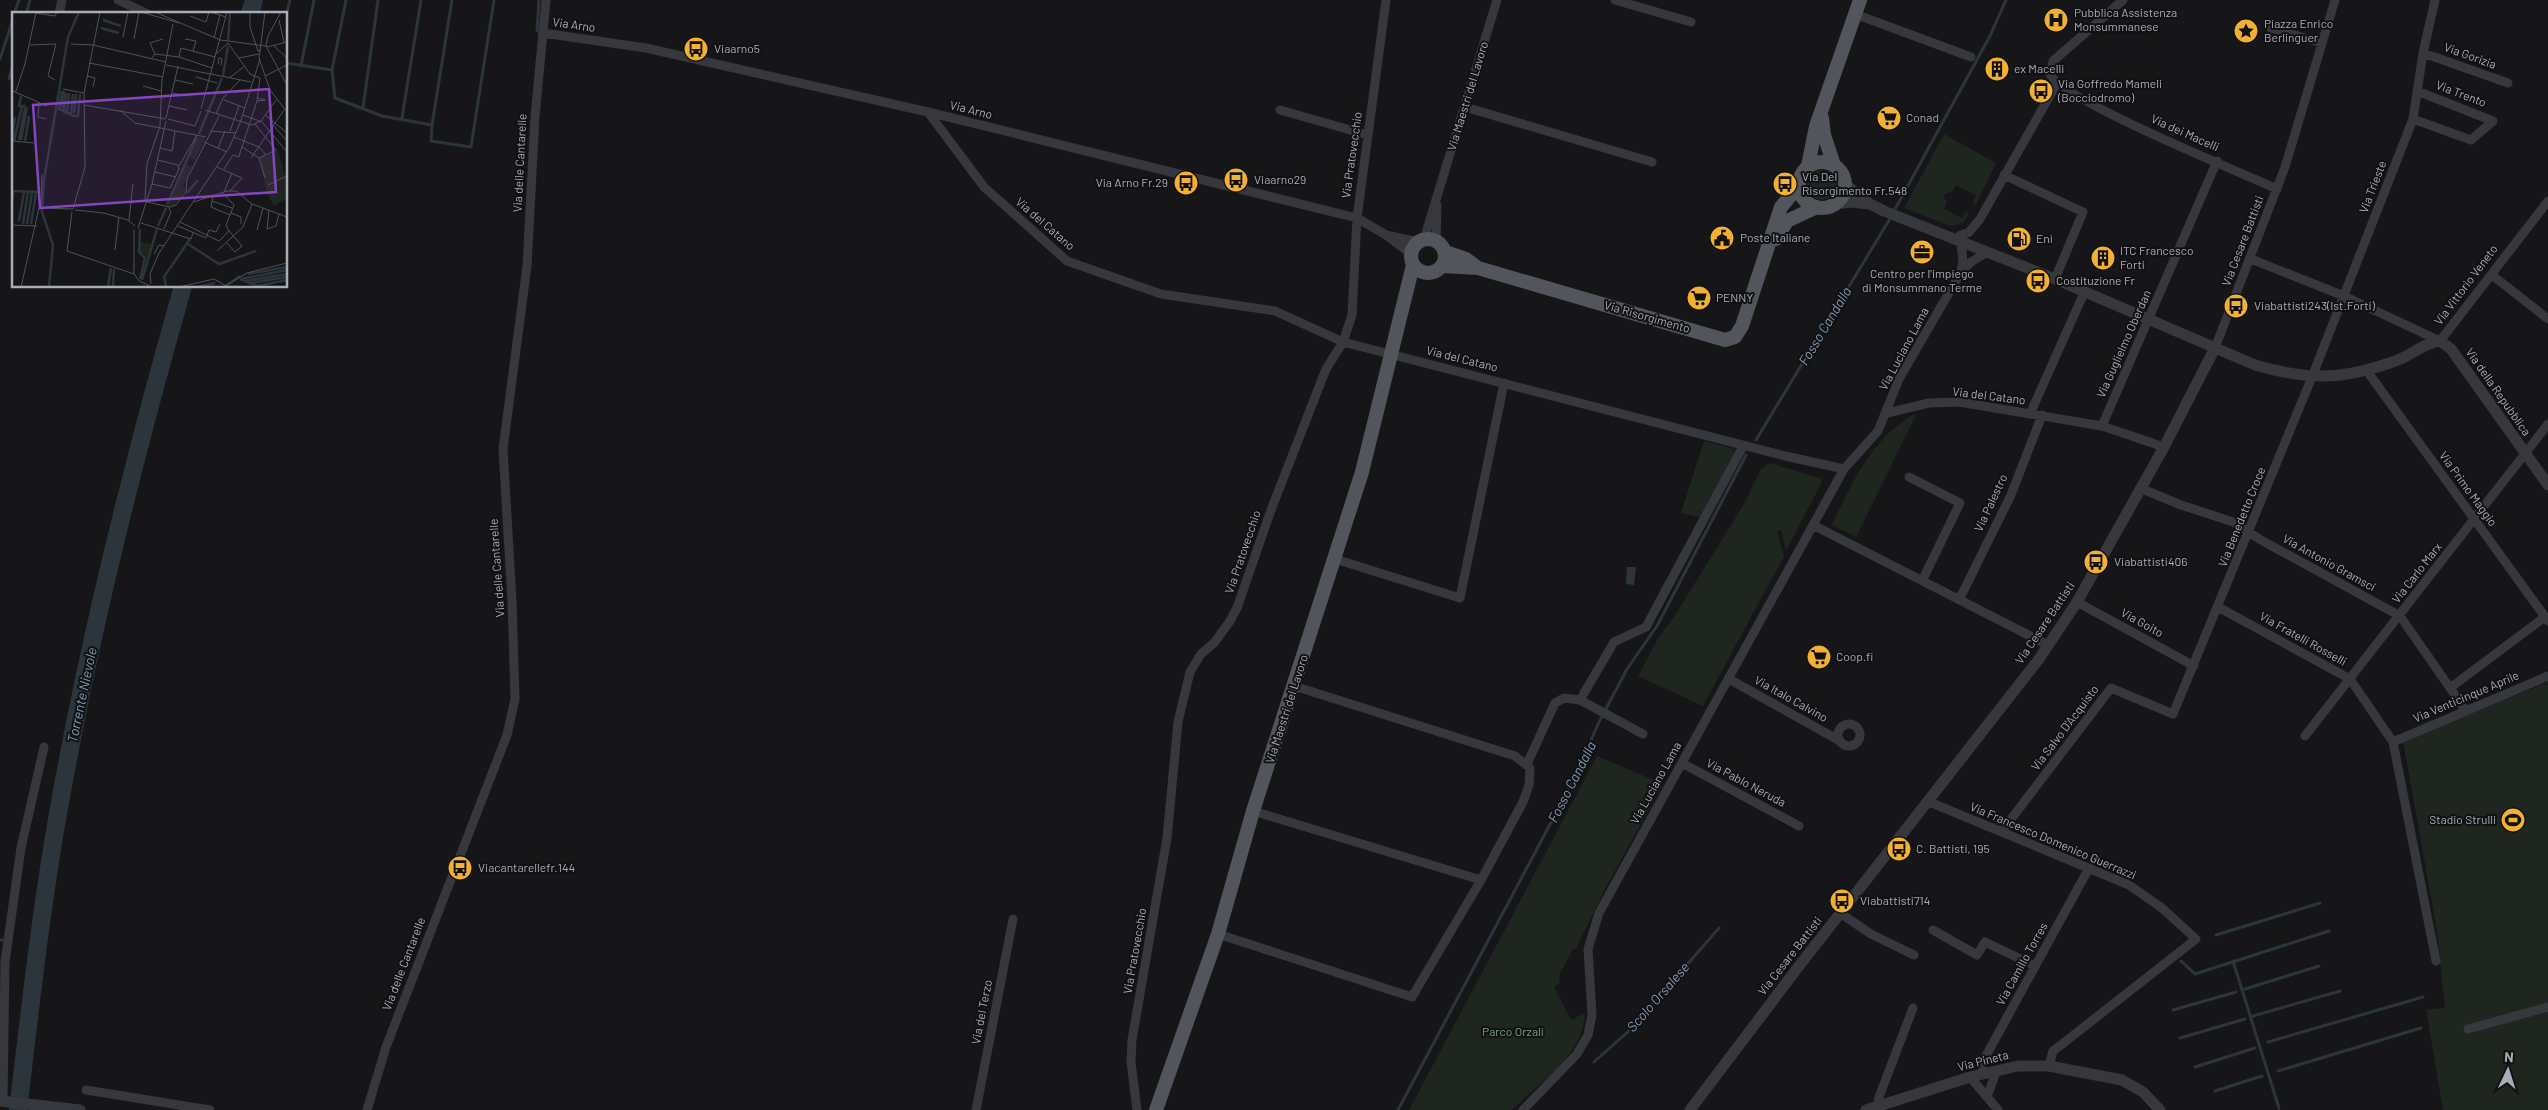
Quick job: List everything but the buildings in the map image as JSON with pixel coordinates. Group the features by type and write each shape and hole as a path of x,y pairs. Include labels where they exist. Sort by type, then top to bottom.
{"main road":[{"name":"Via Risorgimento","path":"1444,259 1725,340 1736,337 1742,326 1781,208 1799,186 1801,175 1808,166 1821,110 1860,0"},
{"name":"Via Risorgimento","path":"1821,110 1824,134 1834,165 1842,174 1845,184"},
{"path":"1808,166 1818,162 1834,165"},
{"path":"1834,204 1840,199 1845,184"},
{"path":"1799,186 1804,200 1817,207"},
{"name":"Via Risorgimento","path":"1765,259 1787,221 1817,207 1834,204"},
{"path":"1412,259 1421,272 1436,272 1444,259 1426,241"},
{"name":"Via Maestri del Lavoro","path":"1156,1110 1218,934 1253,811 1362,472 1390,354 1405,304 1412,259 1426,241"},
{"name":"Via Maestri del Lavoro","path":"1405,304 1427,273"}],"street":[{"path":"118,0 144,12"},
{"name":"Via delle Cantarelle","path":"367,1110 386,1047 507,735 515,699 512,601 503,449 527,266 546,0"},
{"name":"Via Pratovecchio","path":"1137,1110 1131,1062 1132,1040 1167,838 1178,722 1190,672 1201,654 1214,643 1237,608 1271,510 1322,378 1343,342 1352,315 1356,218 1386,0"},
{"name":"Via Maestri del Lavoro","path":"1426,241 1438,192 1497,0"},
{"path":"1615,0 1691,22"},
{"path":"1960,239 1975,226 2057,83 2050,74 2053,61 2123,0"},
{"name":"Via Cesare Battisti","path":"1690,1110 2048,645 2078,602 2164,447 2215,348 2278,189 2335,0"},
{"name":"Via Trieste","path":"2312,377 2413,119 2423,53 2435,0"},
{"path":"1855,14 1971,57"},
{"path":"2271,28 2322,44"},
{"name":"Via Arno","path":"543,33 646,48 928,112 1356,218 1386,235 1412,259"},
{"name":"Via Gorizia","path":"2423,53 2508,83"},
{"name":"Via dei Macelli","path":"2057,83 2096,107 2278,189"},
{"name":"Via Trento","path":"2413,119 2471,140 2493,120 2417,91"},
{"path":"1465,107 1652,162"},
{"path":"1280,110 1368,135"},
{"name":"Via del Catano","path":"928,112 984,188 1067,261 1160,294 1274,311 1343,342 1504,382 1743,446 1844,469"},
{"name":"Via Guglielmo Oberdan","path":"2102,426 2217,161"},
{"path":"2004,175 2083,212 2055,279"},
{"path":"1845,184 1870,204 1885,211 1943,235 2015,258 2024,267"},
{"name":"Via Vittorio Veneto","path":"2024,267 2215,348 2272,370 2289,375 2312,377 2367,371 2405,357 2430,342 2440,341 2548,201"},
{"path":"1834,204 1851,202 1870,204"},
{"path":"2540,210 2548,216"},
{"name":"Via Arno","path":"1386,235 1426,241"},
{"path":"1960,239 1986,253 2024,267"},
{"path":"1960,239 1963,262 1961,272"},
{"name":"Via Luciano Lama","path":"1887,413 1899,379 1961,272 1971,262 1986,253"},
{"path":"2251,259 2344,296 2440,341"},
{"path":"2492,275 2548,319"},
{"name":"Via del Catano","path":"2030,414 2084,293"},
{"name":"Via della Repubblica","path":"2440,341 2451,349 2548,486"},
{"name":"Via Primo Maggio","path":"2367,371 2547,619"},
{"name":"Via Benedetto Croce","path":"2194,666 2312,377"},
{"path":"1334,559 1460,598 1504,382"},
{"name":"Via del Catano","path":"1887,413 1929,403 1959,402 2102,426 2164,447"},
{"path":"1844,469 1878,431 1887,413"},
{"name":"Via Palestro","path":"1959,600 2011,495 2042,415"},
{"name":"Via Carlo Marx","path":"2305,736 2526,455 2548,424"},
{"path":"1583,702 1614,642 1646,627 1743,446"},
{"name":"Via Luciano Lama","path":"1523,1110 1572,1059 1585,1042 1592,1014 1588,956 1592,929 1598,913 1844,469"},
{"path":"1909,477 1960,503 1922,581"},
{"name":"Via Antonio Gramsci","path":"2140,488 2232,522 2249,531 2260,540 2400,616 2466,711"},
{"path":"1814,525 2048,645"},
{"name":"Via Goito","path":"2078,602 2194,666"},
{"name":"Via Fratelli Rosselli","path":"2218,607 2350,679 2394,742 2436,960"},
{"path":"2450,688 2547,619"},
{"name":"Via Salvo D'Acquisto","path":"2002,831 2110,688 2173,714 2194,666"},
{"name":"Via Venticinque Aprile","path":"2394,742 2548,676"},
{"name":"Via Italo Calvino","path":"1729,678 1840,741"},
{"path":"1294,686 1515,756 1527,764"},
{"path":"1218,934 1412,997 1481,880 1526,794 1530,776 1527,764 1555,703 1564,698 1583,702 1643,734"},
{"path":"44,747 21,848 5,962 5,1100 80,1110"},
{"name":"Via Pablo Neruda","path":"1682,763 1798,826"},
{"name":"Via Francesco Domenico Guerrazzi","path":"1927,801 2129,885 2162,908 2196,939 2054,1051 2049,1066"},
{"path":"1253,811 1481,880"},
{"name":"Via Camillo Torres","path":"1983,1074 1982,1063 2089,868"},
{"path":"1840,913 1871,934 1914,955"},
{"name":"Via del Terzo","path":"976,1110 1013,919"},
{"path":"1934,930 1977,955 1985,942 2035,966"},
{"path":"2468,1029 2548,1007"},
{"path":"1878,1106 1879,1096 1913,1008"},
{"name":"Via Pineta","path":"1866,1110 1983,1074 2018,1066 2049,1066 2122,1080 2143,1092 2160,1110"},
{"path":"1987,1097 1996,1072"},
{"path":"1970,1078 1998,1110"},
{"path":"86,1090 210,1110"}],"green space":[{"path":"1944,134 1996,163 1976,205 1973,203 1976,195 1956,185 1952,192 1945,194 1944,198 1947,202 1944,209 1962,218 1966,212 1969,213 1963,223 1950,226 1904,208"},
{"path":"1822,170 1833,174 1837,185 1833,196 1822,200 1811,196 1807,185 1811,174"},
{"path":"1917,413 1856,537 1832,525 1856,477 1876,447 1902,422"},
{"path":"1704,441 1734,449 1734,452 1700,517 1681,513"},
{"path":"1770,463 1820,478 1822,482 1786,551 1781,530 1777,531 1784,556 1703,706 1638,676 1659,637 1675,615 1744,504 1761,469"},
{"path":"2548,682 2548,1110 2443,1110 2426,1010 2445,1008 2437,931 2403,741"},
{"name":"Parco Orzali","path":"1597,756 1663,784 1605,889 1576,949 1573,949 1559,975 1560,983 1554,987 1571,1020 1585,1013 1583,1028 1577,1042 1558,1067 1512,1110 1409,1110"}],"shaded area":[{"path":"1627,567 1636,567 1634,585 1626,584"}],"waterway":[{"path":"15,12 19,0"},
{"path":"27,12 30,0"},
{"name":"Torrente Nievole","path":"251,12 254,0"},
{"path":"287,12 290,0"},
{"path":"301,66 314,0"},
{"path":"332,70 346,0"},
{"path":"363,108 378,0"},
{"path":"402,118 421,0"},
{"path":"432,125 452,0"},
{"path":"288,63 332,70 335,98 382,116 432,125 431,141 471,147 494,0"},
{"path":"537,31 539,0"},
{"name":"Fosso Candalla","path":"1894,211 1990,36 2006,0"},
{"path":"0,59 12,22"},
{"path":"9,79 12,68"},
{"name":"Fosso Candalla","path":"1756,440 1891,217"},
{"name":"Torrente Nievole","path":"18,1110 36,959 71,742 130,480 182,288"},
{"name":"Fosso Candalla","path":"1398,1110 1571,785 1599,722 1627,669 1657,626 1746,455"},
{"path":"2216,935 2320,903"},
{"name":"Scolo Orsalese","path":"1594,1062 1630,1030 1719,928"},
{"path":"2181,961 2195,974 2329,931"},
{"path":"2233,961 2279,1108"},
{"path":"2245,989 2319,966"},
{"path":"2253,1016 2340,991"},
{"path":"2173,1010 2236,992"},
{"path":"2268,1042 2423,997"},
{"path":"2180,1038 2245,1019"},
{"path":"2278,1071 2421,1028"},
{"path":"2195,1067 2255,1048"},
{"path":"2215,1091 2262,1076"}],"place":[{"name":"Pubblica Assistenza Monsummanese","path":"2056,20"},
{"name":"Piazza Enrico Berlinguer","path":"2246,31"},
{"name":"Viaarno5","path":"696,49"},
{"name":"ex Macelli","path":"1997,69"},
{"name":"Via Goffredo Mameli (Bocciodromo)","path":"2041,91"},
{"name":"Conad","path":"1889,118"},
{"name":"Viaarno29","path":"1236,180"},
{"name":"Via Arno Fr.29","path":"1186,183"},
{"name":"Via Del Risorgimento Fr.548","path":"1785,184"},
{"name":"Poste Italiane","path":"1722,238"},
{"name":"Eni","path":"2019,239"},
{"name":"Centro per l'impiego di Monsummano Terme","path":"1922,252"},
{"name":"ITC Francesco Forti","path":"2103,258"},
{"name":"Costituzione Fr","path":"2038,281"},
{"name":"PENNY","path":"1699,298"},
{"name":"Viabattisti243(Ist.Forti)","path":"2236,306"},
{"name":"Viabattisti406","path":"2096,562"},
{"name":"Coop.fi","path":"1819,657"},
{"name":"Stadio Strulli","path":"2513,820"},
{"name":"C. Battisti, 195","path":"1899,849"},
{"name":"Viacantarellefr.144","path":"460,868"},
{"name":"Viabattisti714","path":"1842,901"}]}
